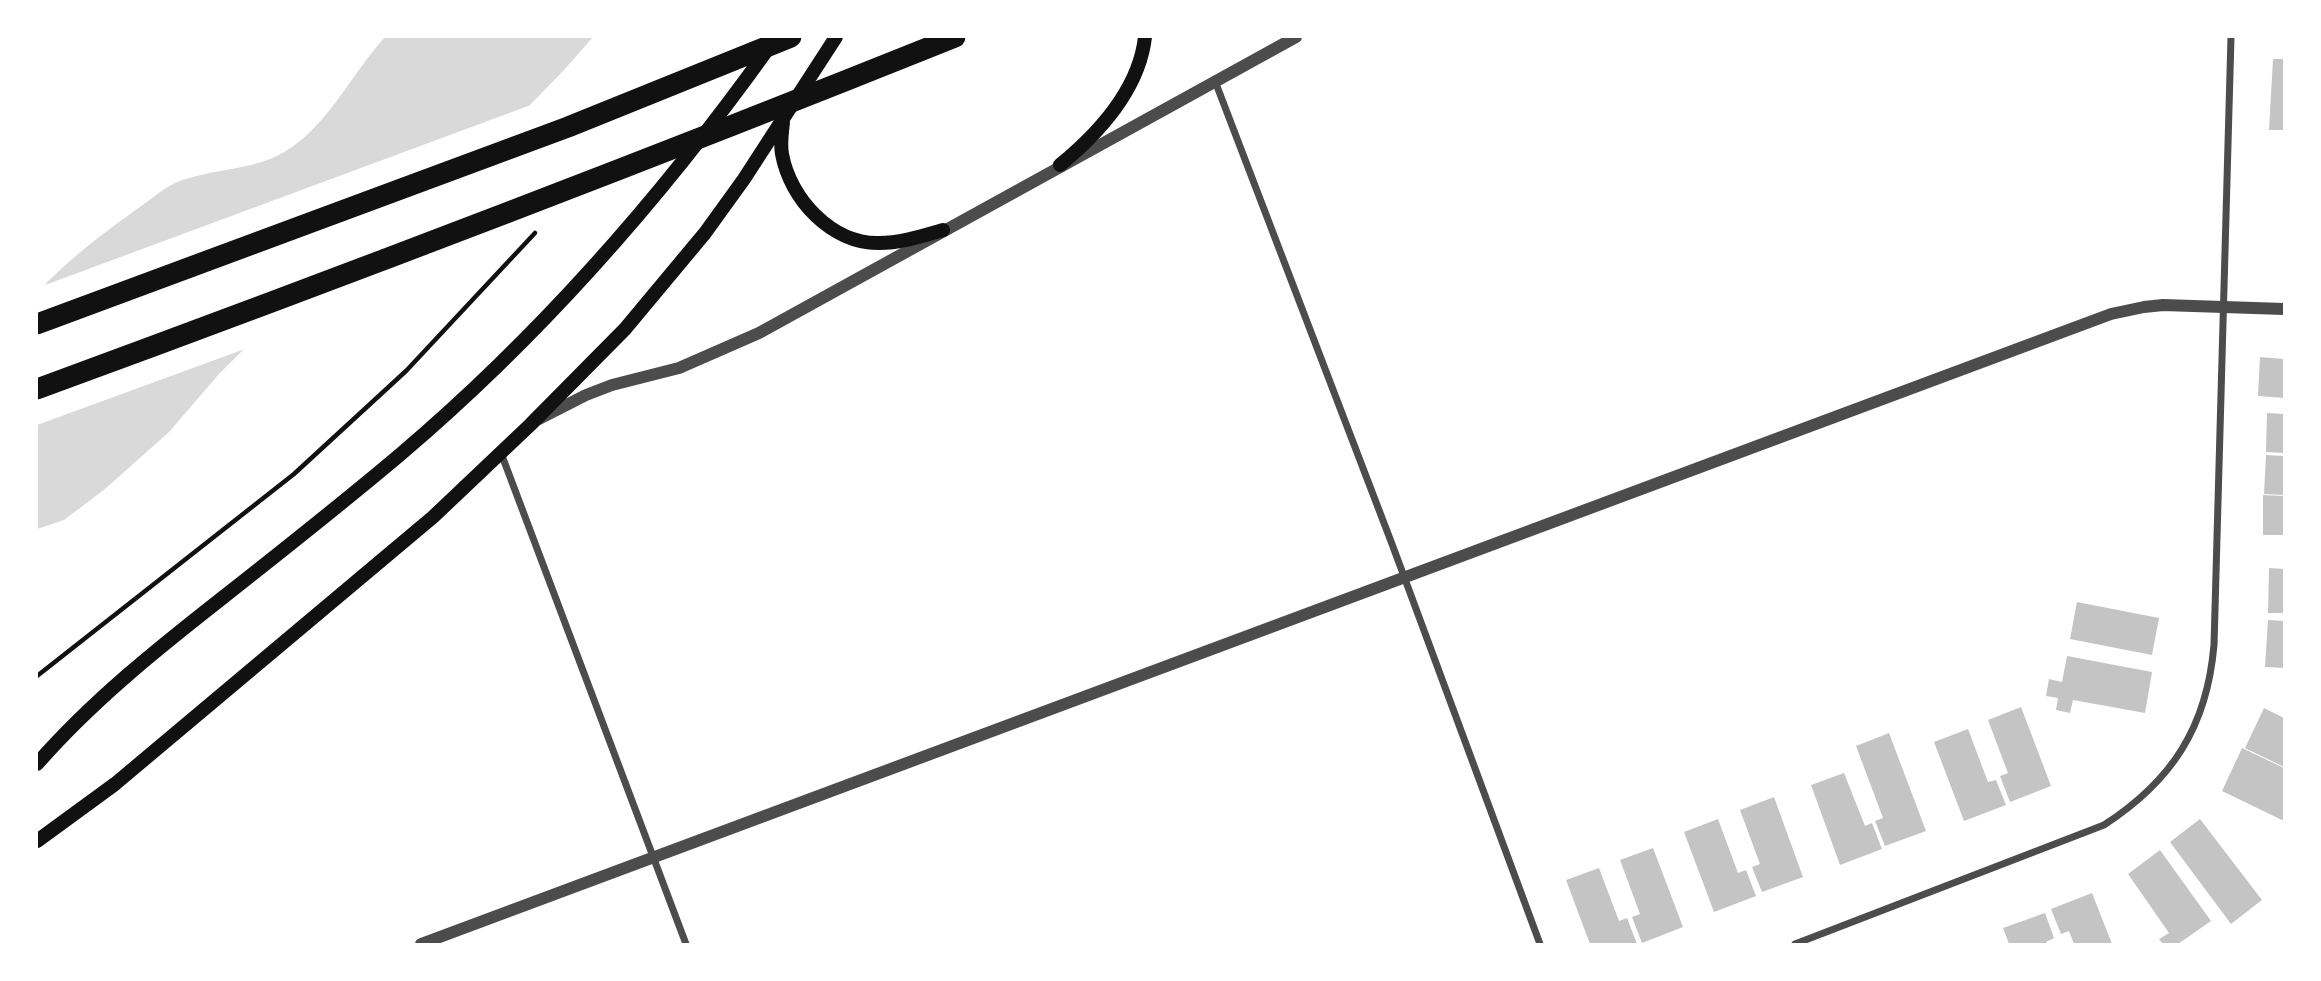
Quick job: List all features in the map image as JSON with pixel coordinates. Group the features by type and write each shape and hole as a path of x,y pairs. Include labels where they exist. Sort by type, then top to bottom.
{"highway":[{"path":"37,324 568,127 791,37"},
{"path":"37,389 440,240 955,37"}],"main road":[{"path":"37,764 142,662 324,518 471,393 597,265 693,149 776,37"},
{"path":"37,841 115,784 433,517 530,425 625,329 660,288 744,179 836,37"},
{"path":"1060,165 1088,141 1116,107 1140,61 1145,37"},
{"path":"783,119 782,154 788,175 815,215 830,228 844,236 877,244 913,239 943,230"}],"street":[{"path":"530,425 586,395 612,385 680,368 737,343 1296,37"},
{"path":"1795,944 2104,825 2138,801 2175,762 2192,733 2211,675 2231,37"},
{"path":"1215,81 1540,944"},
{"path":"421,944 2112,314 2153,306 2284,309"},
{"path":"501,453 686,944"}],"path":[{"path":"37,676 293,474 406,371 543,224"}],"shaded area":[{"path":"385,37 593,37 495,141 269,324 219,374 169,432 105,489 64,520 37,529 37,293 88,246 171,185 204,174 265,161 292,147 330,110"}],"pier":[{"path":"539,102 421,218 377,255 271,327 253,346 37,425 37,288"}],"building":[{"path":"2273,59 2284,59 2284,130 2269,130"},
{"path":"2260,357 2284,359 2284,398 2258,396"},
{"path":"2267,413 2284,414 2284,453 2266,452"},
{"path":"2266,455 2284,456 2284,495 2264,494"},
{"path":"2263,495 2284,496 2284,535 2263,535"},
{"path":"2269,568 2284,569 2284,613 2268,613"},
{"path":"2077,602 2159,618 2152,655 2070,639"},
{"path":"2268,620 2284,621 2284,668 2265,667"},
{"path":"2067,656 2152,672 2145,713 2073,700 2070,713 2056,710 2058,698 2046,696 2049,679 2062,682"},
{"path":"2021,707 2051,786 2010,802 2000,776 2008,773 1988,720"},
{"path":"2264,708 2284,718 2284,767 2245,748"},
{"path":"1968,729 1988,782 1996,780 2006,805 1964,821 1934,742"},
{"path":"1889,733 1926,831 1885,846 1875,821 1883,818 1856,746"},
{"path":"2242,748 2284,768 2284,821 2222,791"},
{"path":"1844,773 1865,826 1872,823 1882,849 1840,865 1811,785"},
{"path":"1774,797 1803,877 1762,892 1752,867 1760,864 1740,810"},
{"path":"1718,819 1738,873 1746,870 1756,896 1714,912 1684,832"},
{"path":"2200,819 2262,900 2231,924 2170,842"},
{"path":"1653,848 1683,927 1642,943 1632,917 1640,914 1620,860"},
{"path":"2160,850 2211,921 2178,944 2163,944 2159,939 2169,933 2128,874"},
{"path":"1599,868 1619,921 1627,918 1637,944 1590,944 1566,880"},
{"path":"2092,893 2112,944 2074,944 2069,931 2061,934 2051,909"},
{"path":"2045,913 2054,938 2046,942 2048,944 2009,944 2003,928"}]}
